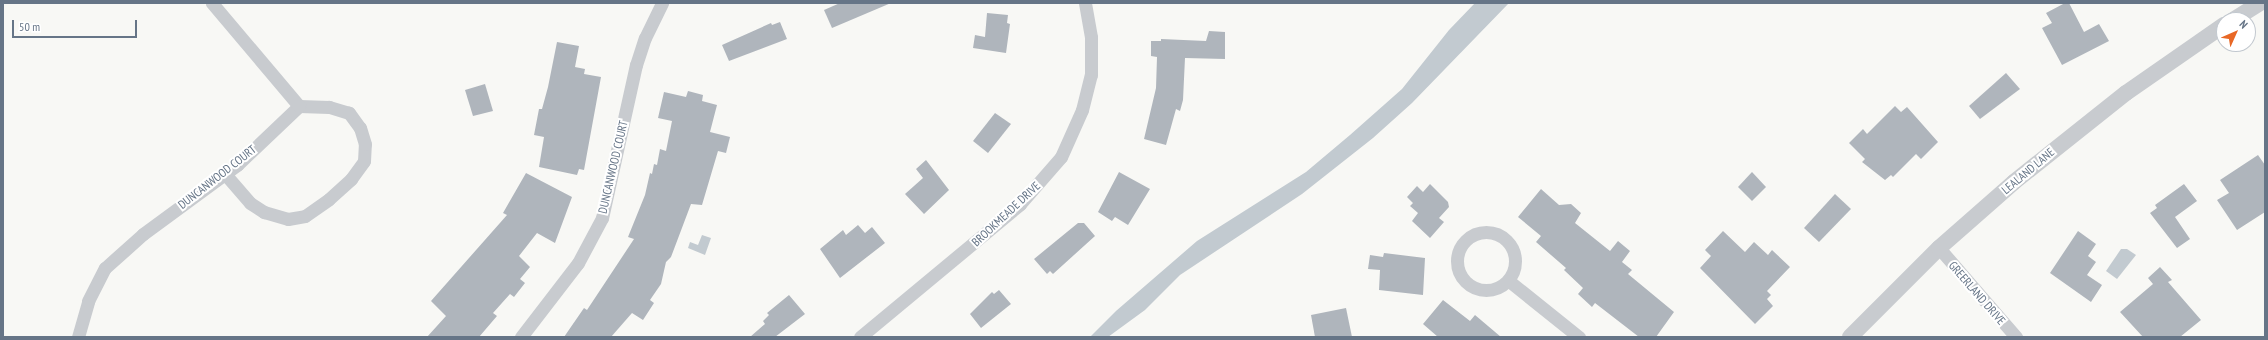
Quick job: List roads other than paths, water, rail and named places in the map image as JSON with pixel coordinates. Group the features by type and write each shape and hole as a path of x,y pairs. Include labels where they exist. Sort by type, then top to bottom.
{"street":[{"path":"212,3 299,106 329,107 349,113 360,128 366,144 364,161 351,179 329,199 306,216 288,219 264,212 250,203 225,174"},
{"name":"DUNCANWOOD COURT","path":"521,337 578,263 602,218 636,65 645,38 662,3"},
{"name":"BROOKMEADE DRIVE","path":"860,337 1020,204 1060,157 1082,110 1091,75 1091,37 1085,3"},
{"path":"2246,12 2260,3"},
{"name":"LEALAND LANE","path":"1850,337 1939,248 2080,128 2150,76 2216,31"},
{"name":"DUNCANWOOD COURT","path":"78,337 88,301 105,268 143,234 225,174 299,106"},
{"path":"1487,232 1500,235 1507,241 1513,249 1516,260 1514,271 1508,281 1500,288 1488,291 1468,284 1461,276 1457,264 1458,253 1465,241 1473,235 1487,232"},
{"name":"GREERLAND DRIVE","path":"1939,248 2016,337"},
{"path":"1508,281 1578,337"}]}
